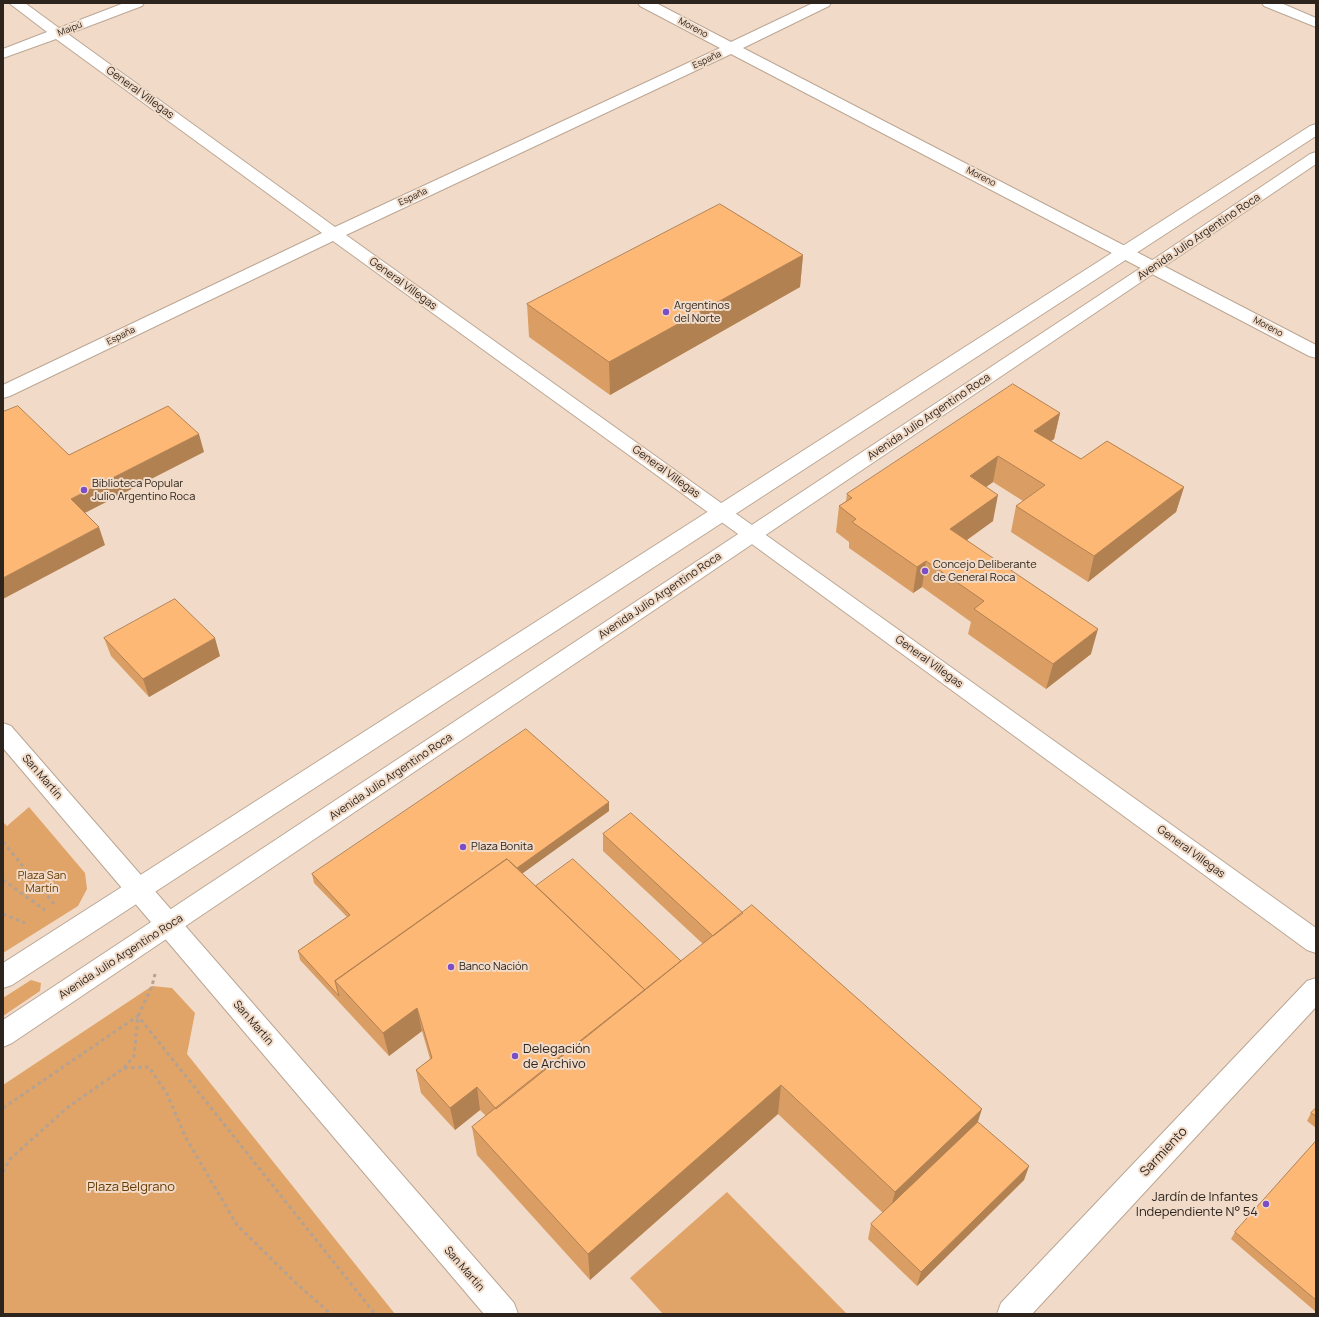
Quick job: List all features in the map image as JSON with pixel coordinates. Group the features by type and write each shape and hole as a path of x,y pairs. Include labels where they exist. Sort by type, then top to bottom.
{"street":[{"name":"General Villegas","path":"16,3 1316,942"},
{"name":"Maipú","path":"3,54 138,3"},
{"name":"Moreno","path":"645,3 1316,352"},
{"name":"España","path":"3,392 824,3"},
{"path":"1269,3 1316,22"},
{"path":"3,977 722,512 1127,253 1316,129"},
{"name":"Avenida Julio Argentino Roca","path":"3,1035 170,925 1316,157"},
{"name":"San Martín","path":"3,732 504,1314"},
{"name":"Sarmiento","path":"1012,1314 1316,989"}],"path":[{"path":"3,842 55,905 41,914"},
{"path":"3,880 46,910"},
{"path":"3,914 26,923"},
{"path":"20,926 31,920"},
{"path":"3,1172 10,1159 68,1107 124,1068 134,1056 138,1016 152,986 170,925"},
{"path":"3,1108 138,1016"},
{"path":"138,1016 375,1314"},
{"path":"124,1068 149,1067 167,1094 186,1138 237,1225 297,1284 331,1314"}],"green space":[{"name":"Plaza San Martín","path":"29,807 85,873 87,889 78,906 3,953 3,822 7,826"},
{"path":"31,980 41,983 40,991 3,1016 3,998"},
{"name":"Plaza Belgrano","path":"152,986 172,988 195,1013 187,1054 395,1314 3,1314 3,1085"},
{"path":"727,1192 847,1314 663,1314 630,1278"}],"building":[{"path":"720,204 803,255 609,362 527,304"},
{"path":"1013,384 1060,413 1034,431 1081,459 1107,441 1184,487 1094,556 1016,506 1045,485 998,456 970,476 998,495 950,529 1098,629 1053,664 974,609 984,601 926,561 917,567 852,522 856,519 839,506 852,498 847,494"},
{"path":"18,406 69,455 168,406 199,434 71,499 99,527 3,578 3,412"},
{"path":"175,599 215,638 143,679 104,638"},
{"name":"Plaza Bonita","path":"526,729 609,802 517,868 507,859 335,981 339,996 298,951 350,915 312,874"},
{"path":"631,813 743,913 713,936 603,834"},
{"path":"507,859 645,990 496,1109 477,1087 450,1108 416,1070 432,1058 417,1008 383,1033 335,981"},
{"path":"573,859 681,961 645,990 536,886"},
{"path":"752,905 982,1109 895,1192 781,1085 588,1254 472,1127"},
{"path":"1316,1108 1316,1116 1311,1113"},
{"path":"978,1122 1029,1166 921,1272 871,1224"},
{"path":"1316,1141 1316,1300 1235,1232"}],"place":[{"name":"Argentinos del Norte","path":"666,312"},
{"name":"Biblioteca Popular Julio Argentino Roca","path":"84,490"},
{"name":"Concejo Deliberante de General Roca","path":"925,571"},
{"name":"Plaza Bonita","path":"463,847"},
{"name":"Banco Nación","path":"451,967"},
{"name":"Delegación de Archivo","path":"515,1056"},
{"name":"Jardín de Infantes Independiente N° 54","path":"1266,1204"}]}
